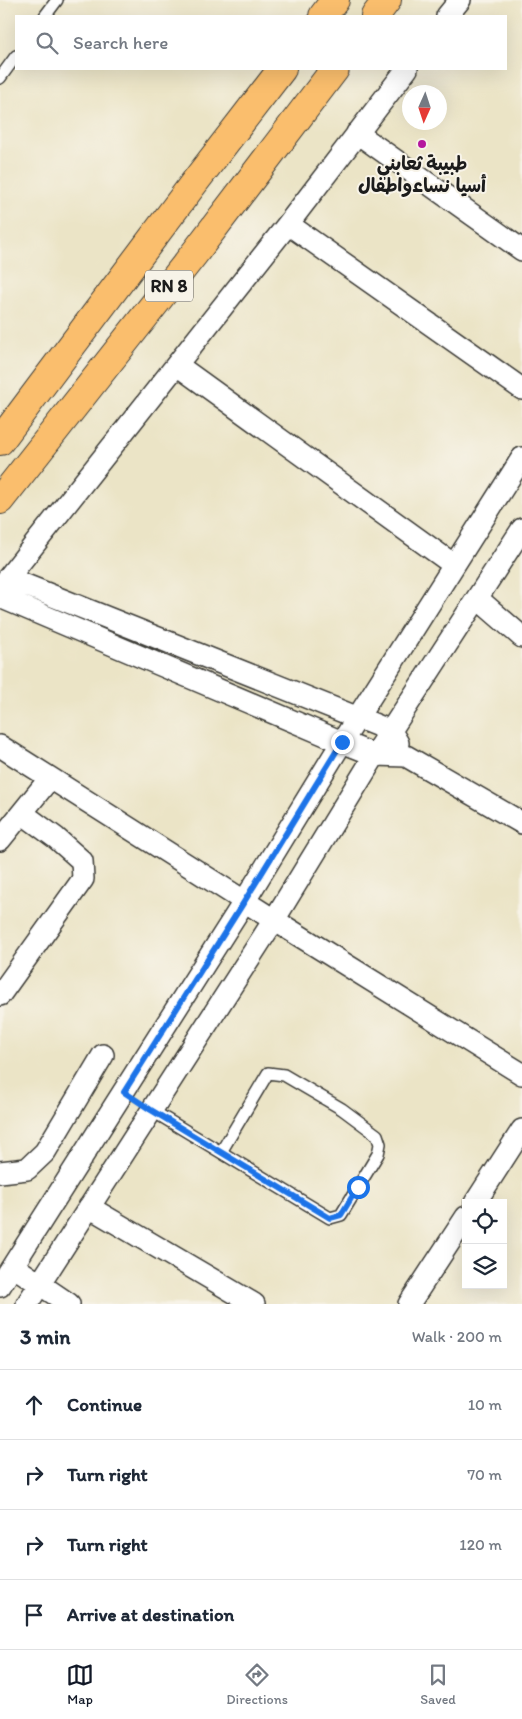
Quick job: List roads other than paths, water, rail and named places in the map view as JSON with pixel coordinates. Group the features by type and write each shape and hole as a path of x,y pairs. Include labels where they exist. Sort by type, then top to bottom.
{"highway":[{"path":"324,15 335,0"},
{"path":"376,15 387,0"},
{"name":"RN 8","path":"0,441 281,70"},
{"name":"RN 8","path":"0,500 194,254 334,70"}],"street":[{"path":"448,15 460,0"},
{"path":"3,587 288,224 405,70"},
{"path":"357,133 522,250"},
{"path":"288,224 522,389"},
{"path":"177,364 454,565"},
{"path":"0,1286 244,902 342,742 522,458"},
{"path":"27,1304 274,920 375,755 522,529"},
{"path":"3,587 358,717 391,731 406,756"},
{"path":"3,587 342,742 375,755 406,756 522,823"},
{"path":"477,598 522,637"},
{"path":"0,746 244,902 522,1074"},
{"path":"0,840 50,778"},
{"path":"0,995 83,879 82,861 56,838 22,813"},
{"path":"0,1172 27,1169 45,1152 103,1055"},
{"path":"124,1092 151,1110"},
{"path":"478,1199 522,1130"},
{"path":"89,1207 254,1304"},
{"path":"409,1304 462,1223"},
{"path":"13,1266 69,1304"}],"lane":[{"path":"46,15 57,0"},
{"path":"0,78 15,57"},
{"path":"151,1110 330,1218 341,1215 378,1154 380,1144 377,1135 342,1109 284,1075 268,1073 221,1152"}],"place":[{"name":"طبيبة ثعابني أسيا نساءواطفال","path":"422,144"}]}
